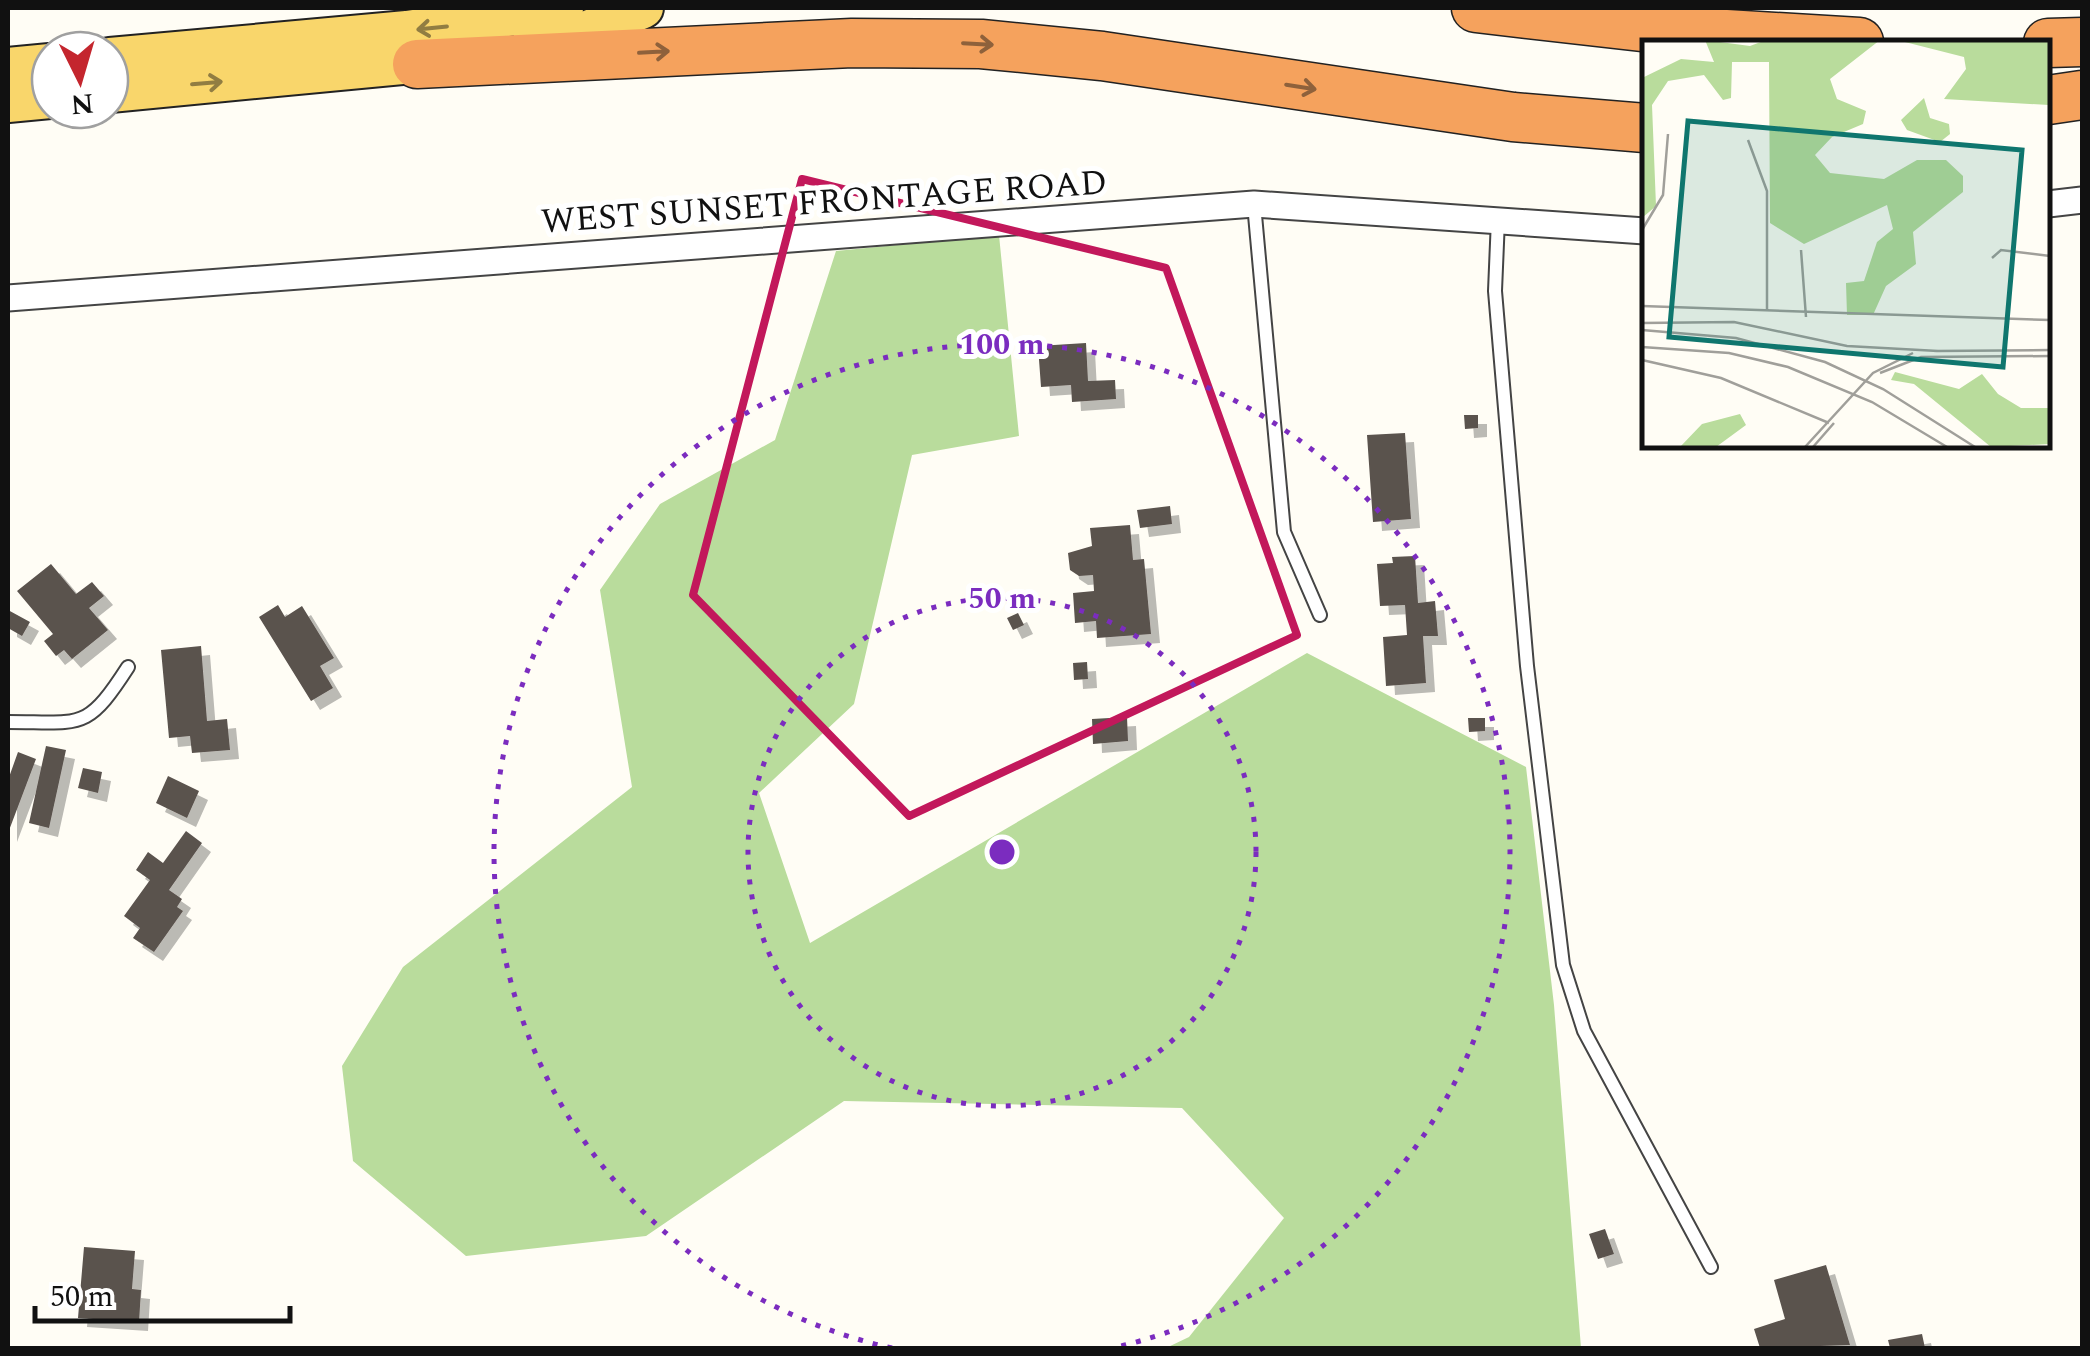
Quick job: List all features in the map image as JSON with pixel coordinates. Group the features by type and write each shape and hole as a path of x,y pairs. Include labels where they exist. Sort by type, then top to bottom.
{"highway":[{"path":"1476,8 1676,32 1822,40"},
{"path":"2050,42 2082,42"},
{"path":"416,64 852,43 981,44 1102,56 1513,117 1642,128"},
{"path":"2050,100 2082,95"}],"main road":[{"path":"130,56 424,30 563,8"},
{"path":"130,90 416,64 556,41 643,8"}],"street":[{"path":"2050,204 2082,200"},
{"name":"WEST SUNSET FRONTAGE ROAD","path":"8,298 1254,204 1498,218 1642,232"}],"lane":[{"path":"1254,204 1284,532 1320,615"},
{"path":"1498,218 1495,291 1527,666 1564,965 1584,1031 1710,1267"},
{"path":"8,722 74,722 100,711 128,668"}],"highlighted area":[{"path":"802,179 1166,268 1297,635 909,816 693,595"}],"green space":[{"path":"999,235 1019,436 912,455 854,704 759,793 810,943 1307,653 1526,767 1554,1005 1581,1348 1166,1348 1189,1337 1284,1218 1182,1108 844,1101 646,1236 466,1256 353,1161 342,1066 403,967 632,787 600,590 660,504 775,440 836,251"}],"building":[{"path":"1086,343 1088,381 1115,380 1116,399 1072,402 1071,385 1041,387 1038,346"},
{"path":"1464,415 1478,415 1478,428 1465,429"},
{"path":"1405,433 1411,519 1373,522 1367,435"},
{"path":"1170,506 1172,524 1140,528 1137,510"},
{"path":"1130,525 1133,560 1144,559 1151,634 1097,638 1096,621 1075,623 1073,593 1094,591 1093,575 1079,576 1070,570 1068,553 1092,546 1090,528"},
{"path":"1415,556 1418,603 1435,601 1438,636 1423,636 1426,683 1386,686 1383,637 1407,635 1405,605 1380,606 1377,564 1393,563 1392,557"},
{"path":"51,564 76,594 92,582 104,596 89,608 108,630 72,659 64,650 56,656 44,641 53,634 17,591"},
{"path":"278,605 285,617 302,606 334,658 320,666 333,688 311,701 259,617"},
{"path":"8,610 30,622 22,636 8,628"},
{"path":"1018,613 1024,625 1013,630 1007,618"},
{"path":"201,646 207,721 227,719 230,750 192,753 190,736 169,738 161,650"},
{"path":"1087,662 1088,679 1074,680 1073,663"},
{"path":"1127,717 1128,741 1093,744 1092,719"},
{"path":"1468,718 1485,718 1485,731 1469,732"},
{"path":"46,746 66,750 49,828 29,823"},
{"path":"18,752 36,759 8,833 8,780"},
{"path":"83,768 102,772 98,793 78,788"},
{"path":"168,776 199,791 187,818 156,803"},
{"path":"186,831 202,843 169,890 182,899 177,907 183,911 154,952 133,938 140,928 124,916 150,880 136,870 148,852 163,863"},
{"path":"1605,1229 1614,1254 1598,1259 1589,1234"},
{"path":"84,1247 135,1251 132,1289 141,1290 139,1322 78,1318"},
{"path":"1826,1265 1850,1345 1760,1348 1754,1329 1785,1319 1774,1280"},
{"path":"1922,1334 1925,1348 1890,1348 1888,1340"}]}
